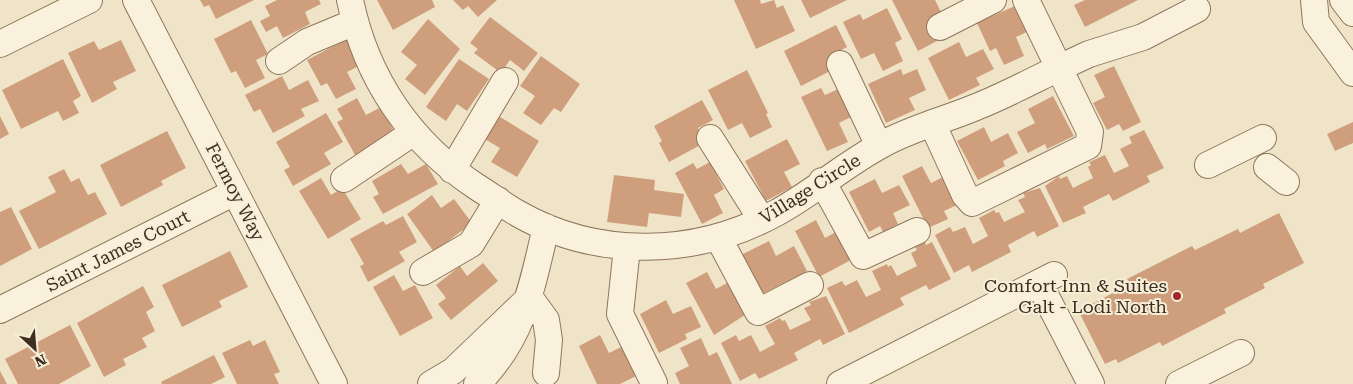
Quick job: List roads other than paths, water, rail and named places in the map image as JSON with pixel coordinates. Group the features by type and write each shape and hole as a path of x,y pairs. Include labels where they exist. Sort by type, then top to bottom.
{"street":[{"path":"0,44 89,0"},
{"name":"Fermoy Way","path":"136,0 334,384"},
{"path":"940,27 993,0"},
{"path":"932,123 965,195 972,203 1088,146 1090,132 1026,0"},
{"path":"1314,0 1316,22 1353,73"},
{"path":"1343,0 1353,12"},
{"name":"Village Circle","path":"352,11 382,87 399,114 424,146 452,170 517,213 546,227 598,243 627,247 688,244 718,237 762,220 879,146 932,123 977,107 1089,54 1143,37 1197,10"},
{"path":"278,61 352,11"},
{"path":"840,64 879,146"},
{"path":"452,170 506,81"},
{"path":"344,179 414,132"},
{"path":"710,138 762,220"},
{"path":"1208,166 1263,138"},
{"path":"822,181 863,256 917,231"},
{"name":"Saint James Court","path":"0,310 235,192"},
{"path":"423,272 471,244 498,200"},
{"path":"477,384 490,352 530,298 546,227"},
{"path":"718,237 758,312 810,285"},
{"path":"627,247 620,314 654,383"},
{"path":"847,382 989,316 1047,279 1091,384"},
{"path":"530,298 546,320 549,340 546,373"},
{"path":"431,384 490,352"},
{"path":"1196,381 1241,353"}],"place":[{"name":"Comfort Inn & Suites Galt - Lodi North","path":"1177,296"}]}
